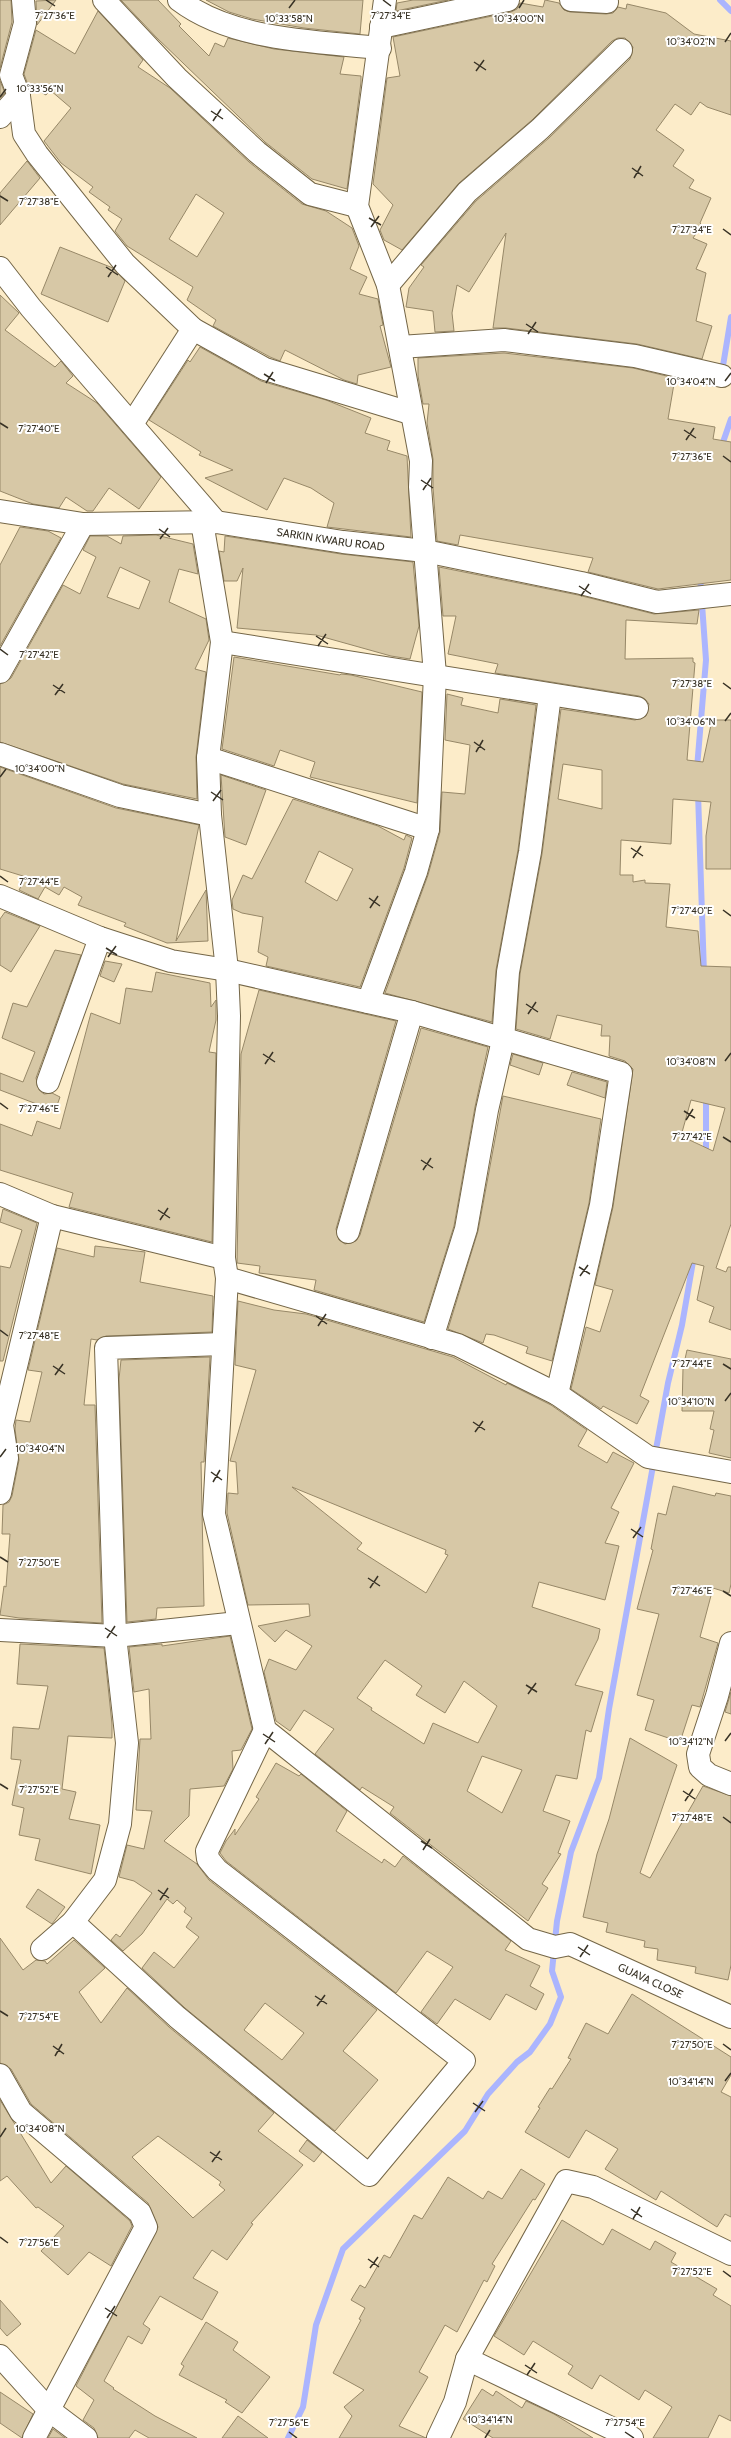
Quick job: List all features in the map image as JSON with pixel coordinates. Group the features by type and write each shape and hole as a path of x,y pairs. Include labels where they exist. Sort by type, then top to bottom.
{"street":[{"path":"22,0 25,23 12,75 19,96 24,134 37,154 125,264 193,329 265,369 410,413"},
{"path":"104,0 177,78 257,152 310,194 357,206"},
{"path":"179,0 219,21 260,35 380,37 508,0"},
{"path":"368,1002 416,872 428,829 435,675 420,487 421,460 410,413 400,347 388,285 357,206 385,0"},
{"path":"571,0 608,2"},
{"path":"388,285 467,192 540,129 622,50"},
{"path":"0,116 19,96"},
{"path":"0,268 31,308 132,424 209,522 222,642 208,758 210,815 227,970 229,1016 226,1268 214,1514 264,1730 207,1850 208,1859 217,1870 464,2061 369,2175 177,2017 73,1922"},
{"path":"132,424 193,329"},
{"path":"400,347 504,340 635,356 722,376"},
{"name":"SARKIN KWARU ROAD","path":"0,511 83,524 209,522 343,542 425,551 581,583 657,602 731,594"},
{"path":"0,672 83,524"},
{"path":"222,642 637,708"},
{"path":"432,1338 466,1229 487,1110 503,1040 508,972 530,852 550,695"},
{"path":"0,754 120,796 210,815"},
{"path":"208,758 428,829"},
{"path":"0,896 100,938 171,961 227,970 412,1012 503,1040 621,1073 601,1205 557,1394"},
{"path":"48,1082 100,938"},
{"path":"348,1232 412,1012"},
{"path":"0,1194 52,1216 226,1268 432,1338 458,1345 557,1394 657,1459 731,1472"},
{"path":"0,1493 8,1458 1,1425 52,1216"},
{"path":"42,1949 73,1922 105,1880 120,1824 127,1743 115,1636 106,1348 223,1344"},
{"path":"0,1630 115,1636 238,1623"},
{"path":"731,1643 717,1696 698,1754 700,1767 709,1775 731,1784"},
{"name":"GUAVA CLOSE","path":"264,1730 528,1939 555,1946 570,1944 731,2017"},
{"path":"0,2075 21,2112 140,2214 146,2226 34,2438"},
{"path":"438,2438 455,2402 467,2359 566,2181 593,2187 731,2254"},
{"path":"0,2356 49,2410 86,2438"},
{"path":"467,2359 632,2438"}],"building":[{"path":"0,0 11,0 12,22 0,68"},
{"path":"56,0 37,25 36,1"},
{"path":"121,0 158,0 181,24 179,26 209,56 215,43 224,47 228,38 274,49 344,57 340,74 361,76 347,189 312,179 265,142 157,38"},
{"path":"206,0 363,0 360,34 304,28 252,19 229,12"},
{"path":"413,0 448,0 396,11 397,3"},
{"path":"545,0 559,3 564,10 570,12 606,14 613,13 618,7 626,9 627,4 666,13 694,34 731,41 731,115 707,107 700,102 691,115 675,104 656,130 684,150 673,166 694,180 689,188 711,198 700,223 702,225 693,238 707,244 696,269 706,273 696,321 712,326 702,359 637,344 506,328 493,328 506,233 469,292 457,285 452,313 454,331 435,332 433,311 406,307 409,288 424,267 421,265 476,201 549,138 630,59 633,47 625,38 618,38 612,41 532,120 459,183 402,250 384,240 380,230 393,205 373,184 387,78 400,76 393,37 511,12 517,9 520,3 543,7"},
{"path":"98,11 143,60 138,67 170,88 249,162 302,204 326,211 352,228 359,246 350,269 367,277 359,294 378,299 383,325 380,326 391,367 358,375 357,384 344,380 285,350 280,361 270,357 213,326 216,320 187,300 193,287 127,246 115,231 122,219 108,210 110,207 89,192 93,187 61,163 44,141 71,108 50,90 46,95 28,85 24,74 36,30 75,54","holes":["196,194 224,213 197,257 169,239"]},
{"path":"0,81 5,93 0,98"},
{"path":"27,161 40,178 0,225 0,193"},
{"path":"60,247 113,268 125,281 108,322 41,294"},
{"path":"0,295 19,313 5,330 55,367 61,361 73,376 66,383 97,403 161,477 139,509 109,488 93,511 87,511 66,497 59,508 33,504 0,491"},
{"path":"200,347 261,381 326,400 371,418 365,433 390,441 387,450 407,456 411,537 327,527 334,503 311,488 284,478 267,510 205,478 233,470 199,455 201,452 149,420 188,360 190,362"},
{"path":"504,353 633,368 675,378 668,419 715,427 713,439 731,442 731,580 658,589 588,572 593,558 460,535 458,545 437,541 433,487 433,459 427,423 429,404 423,404 418,376 418,358"},
{"path":"20,527 48,531 61,538 0,646 0,565"},
{"path":"156,535 193,544 198,574 179,569 169,602 206,619 209,640 195,669 206,672 196,757 197,799 123,784 0,742 0,684 11,678 63,585 80,594 96,557 83,550 90,536 107,536 121,544 123,536","holes":["120,567 150,581 139,609 107,597"]},
{"path":"225,536 341,554 413,562 419,626 410,659 391,656 316,635 237,628 243,568 237,581 224,581 219,551 224,552"},
{"path":"439,567 578,595 654,614 699,610 697,624 626,620 625,659 693,658 693,662 695,663 687,760 703,762 712,720 731,720 731,869 706,869 706,836 711,802 673,799 671,844 621,840 620,875 633,875 633,882 645,880 645,883 670,884 666,927 698,931 701,966 731,967 731,1224 716,1268 726,1272 728,1267 731,1267 731,1330 709,1322 714,1307 697,1300 704,1266 692,1263 640,1396 649,1401 637,1424 603,1406 601,1409 571,1389 586,1327 600,1332 613,1290 595,1285 613,1207 633,1069 625,1061 609,1056 610,1036 601,1036 602,1025 557,1015 550,1039 516,1029 520,974 542,854 561,709 635,720 646,716 649,704 645,699 639,696 495,673 498,664 448,654 456,616 443,616","holes":["563,764 602,770 602,809 558,799","691,1100 725,1108 713,1151 681,1136"]},
{"path":"234,657 340,675 351,675 422,692 417,803 310,777 315,762 280,750 274,766 222,749"},
{"path":"447,694 463,698 461,705 498,713 500,699 536,705 518,850 496,970 492,1022 385,993 428,875 440,832 442,792 465,794 470,745 445,740"},
{"path":"0,767 116,808 199,825 176,941 206,890 208,941 167,943 124,926 126,923 78,905 82,897 64,887 59,895 45,887 38,899 19,890 24,881 21,879 23,876 0,869"},
{"path":"221,775 266,790 246,845 225,837"},
{"path":"293,799 378,826 404,840 406,835 412,838 404,868 360,987 266,966 268,957 258,952 263,917 242,913 233,909 232,900 243,875 252,879","holes":["319,851 353,869 337,901 305,882"]},
{"path":"5,912 40,926 11,972 0,965 0,919"},
{"path":"55,950 81,955 36,1078 39,1090 44,1094 52,1093 60,1097 55,1111 0,1090 0,1073 23,1082 35,1052 2,1038 13,1003 27,1007"},
{"path":"105,961 122,964 114,982 100,976"},
{"path":"156,972 210,983 211,1007 216,1000 216,1020 209,1052 216,1053 212,1242 69,1207 73,1193 0,1170 0,1124 32,1136 37,1121 60,1129 91,1013 120,1024 126,988 152,992"},
{"path":"259,990 396,1021 336,1229 339,1240 345,1244 356,1241 360,1235 421,1028 488,1047 475,1107 454,1226 424,1322 314,1290 316,1280 259,1273 260,1266 237,1263 241,1054"},
{"path":"513,1054 543,1063 539,1075 510,1065"},
{"path":"572,1072 607,1082 605,1098 567,1085"},
{"path":"503,1096 601,1119 589,1203 552,1361 526,1353 528,1347 494,1335 486,1334 483,1343 448,1329 478,1231"},
{"path":"3,1209 37,1223 3,1361 0,1361 0,1266 10,1268 22,1230 0,1222"},
{"path":"95,1246 145,1252 140,1282 213,1296 212,1332 106,1336 97,1340 91,1339 84,1405 95,1405 102,1623 19,1618 0,1615 4,1586 6,1587 10,1534 2,1534 3,1505 9,1502 12,1496 19,1460 15,1429 16,1420 30,1422 42,1372 28,1370 57,1248 94,1257"},
{"path":"238,1301 274,1310 306,1314 453,1357 506,1385 507,1383 551,1405 587,1430 578,1446 607,1463 613,1452 634,1463 611,1508 619,1512 605,1543 619,1546 605,1600 539,1582 532,1607 600,1629 598,1639 575,1685 603,1692 591,1732 586,1730 577,1779 556,1775 543,1811 570,1821 558,1853 561,1854 542,1884 548,1888 528,1921 390,1813 394,1807 362,1787 360,1790 315,1754 334,1729 304,1710 290,1731 276,1721 264,1672 269,1659 296,1670 312,1646 286,1630 275,1642 258,1626 310,1616 309,1604 248,1605 227,1513 228,1493 238,1494 236,1462 230,1461 256,1370 235,1365","holes":["292,1487 446,1550 445,1554 448,1555 426,1593 357,1549 362,1543","385,1660 422,1686 416,1695 445,1713 464,1681 497,1706 478,1743 433,1723 424,1744 371,1710 372,1708 357,1698","482,1756 522,1770 502,1813 467,1791"]},
{"path":"687,1350 731,1359 731,1458 709,1453 714,1430 710,1429 714,1411 682,1411 683,1368"},
{"path":"210,1357 204,1462 201,1462 204,1606 157,1608 156,1619 127,1622 119,1379 121,1360"},
{"path":"673,1486 715,1496 716,1493 731,1496 731,1584 729,1593 713,1588 700,1637 718,1643 700,1707 692,1705 680,1742 645,1730 654,1700 637,1695 659,1614 637,1609 653,1550 651,1549 658,1513 666,1515"},
{"path":"230,1636 252,1729 241,1750 232,1751 233,1769 224,1786 190,1789 189,1816 164,1841 197,1864 209,1880 377,2010 343,2051 378,2080 335,2131 185,2008 142,1968 154,1952 174,1968 199,1937 186,1927 192,1918 184,1912 186,1908 177,1900 173,1904 167,1899 142,1934 123,1951 111,1940 116,1934 120,1937 152,1893 134,1881 119,1877 127,1845 144,1849 152,1811 136,1810 140,1739 151,1739 149,1689 134,1692 129,1647 162,1644 162,1646","holes":["265,2003 304,2033 282,2060 244,2030"]},
{"path":"20,1644 104,1648 112,1724 112,1738 68,1736 62,1789 76,1792 69,1819 100,1825 91,1874 35,1860 40,1839 19,1835 24,1808 12,1805 21,1760 11,1759 13,1727 39,1729 48,1686 17,1684"},
{"path":"731,1692 731,1714 725,1712"},
{"path":"630,1738 677,1765 640,1873 650,1878 703,1786 731,1796 731,1965 728,1980 695,1973 696,1967 657,1960 658,1949 644,1947 645,1941 606,1932 608,1923 583,1917 597,1854 609,1819"},
{"path":"276,1763 299,1776 301,1774 347,1811 336,1831 382,1863 384,1859 395,1867 403,1856 511,1941 505,1950 540,1966 530,1986 544,1994 536,2010 506,1994 490,2020 455,1999 437,2024 421,2012 453,1967 427,1951 396,1993 226,1861 220,1853 226,1841 235,1829 235,1835 259,1799 256,1797"},
{"path":"38,1889 65,1907 52,1924 26,1907"},
{"path":"0,1938 23,1970 36,1960 45,1961 47,1964 74,1940 105,1968 79,1992 101,2023 127,1988 169,2027 274,2113 258,2131 303,2165 251,2223 253,2224 227,2260 212,2250 193,2278 218,2292 202,2320 160,2296 143,2324 150,2329 142,2344 128,2336 104,2381 114,2388 113,2389 155,2416 197,2438 149,2438 135,2430 129,2438 98,2438 94,2428 83,2420 94,2400 76,2386 158,2227 148,2203 31,2104 11,2069 0,2063","holes":["158,2136 221,2182 219,2185 225,2190 193,2218 132,2157"]},
{"path":"632,1994 731,2057 731,2075 721,2092 731,2097 731,2217 725,2214 717,2227 661,2191 656,2200 605,2169 618,2149 586,2130 569,2158 525,2132 540,2108 538,2107 550,2088 552,2089 571,2059 568,2058 586,2023 608,2034"},
{"path":"0,2100 51,2183 66,2166 130,2221 132,2226 111,2266 89,2252 68,2275 41,2251 64,2226 38,2207 36,2208 7,2176 0,2181"},
{"path":"307,2140 322,2152 314,2162 299,2151"},
{"path":"521,2169 545,2184 535,2200 533,2199 492,2264 495,2266 487,2282 484,2280 457,2332 445,2325 419,2372 428,2377 399,2426 426,2438 339,2438 352,2416 344,2407 364,2390 333,2373 361,2320 359,2319 365,2308 351,2300 360,2285 365,2288 384,2255 390,2258 414,2215 422,2219 448,2177 483,2199 488,2191 502,2199"},
{"path":"562,2220 603,2245 612,2229 650,2250 655,2241 676,2253 671,2262 717,2289 713,2295 731,2306 731,2421 719,2415 708,2438 653,2438 672,2407 645,2390 639,2400 600,2375 592,2389 568,2374 573,2366 533,2341 524,2355 494,2336"},
{"path":"0,2300 21,2324 7,2336 0,2328"},
{"path":"206,2322 238,2342 233,2350 270,2377 242,2413 225,2402 227,2400 179,2375 184,2366 181,2364"},
{"path":"482,2389 493,2396 496,2391 522,2408 526,2401 554,2414 593,2438 493,2438 463,2419"},
{"path":"0,2392 33,2414 22,2438 0,2423"},
{"path":"238,2416 268,2438 222,2438"},
{"path":"53,2429 65,2438 48,2438"}],"waterway":[{"path":"720,0 731,11"},
{"path":"722,372 731,317"},
{"path":"721,448 731,419"},
{"path":"697,768 706,660 700,576"},
{"path":"698,793 704,974"},
{"path":"706,1097 706,1156"},
{"path":"288,2438 303,2407 316,2325 343,2249 465,2131 488,2094 517,2062 530,2052 550,2024 561,1997 552,1971 557,1921 571,1852 599,1778 609,1709 668,1383 682,1325 694,1256"}]}
